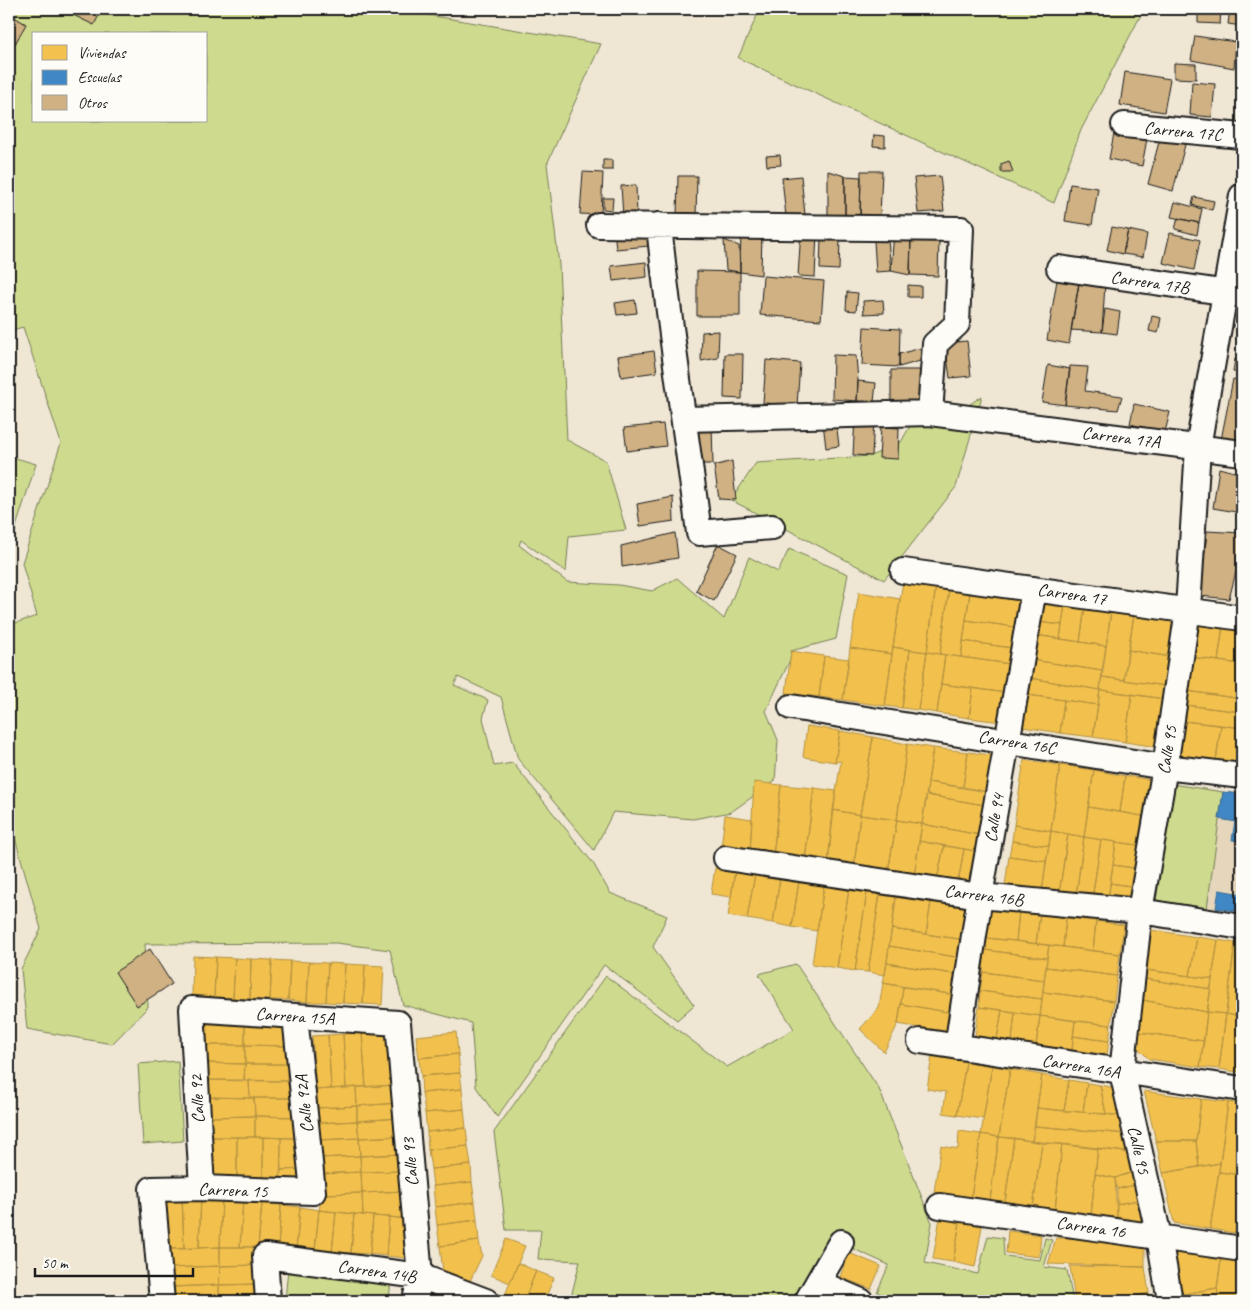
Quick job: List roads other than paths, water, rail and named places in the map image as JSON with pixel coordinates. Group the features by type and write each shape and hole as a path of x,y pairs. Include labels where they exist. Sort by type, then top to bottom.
{"street":[{"name":"Carrera 17C","path":"1124,125 1242,136"},
{"name":"Calle 95","path":"1170,1301 1159,1237 1122,1072 1140,911 1165,767 1188,609 1198,447 1234,294 1242,196"},
{"path":"599,224 961,229 957,324 935,344 930,413"},
{"path":"659,225 669,324 684,419 698,533 772,527"},
{"name":"Carrera 17B","path":"1059,268 1234,294"},
{"name":"Carrera 17A","path":"684,419 930,413 1242,453"},
{"name":"Carrera 17","path":"902,571 1188,609 1242,618"},
{"name":"Calle 94","path":"957,1047 980,896 1009,741 1034,589"},
{"name":"Carrera 16C","path":"791,708 1165,767 1242,776"},
{"name":"Carrera 16B","path":"726,858 980,896 1140,911 1242,927"},
{"name":"Carrera 15A","path":"192,1009 398,1023"},
{"name":"Calle 92","path":"192,1009 202,1188"},
{"name":"Calle 92A","path":"295,1016 314,1192"},
{"name":"Calle 93","path":"398,1023 420,1276 415,1301"},
{"name":"Carrera 16A","path":"920,1041 1242,1089"},
{"name":"Carrera 15","path":"162,1301 152,1189 202,1188 314,1192"},
{"name":"Carrera 16","path":"940,1206 1242,1249"},
{"path":"841,1242 813,1292 861,1301"},
{"name":"Carrera 14B","path":"268,1301 265,1256 420,1276 486,1301"}]}
